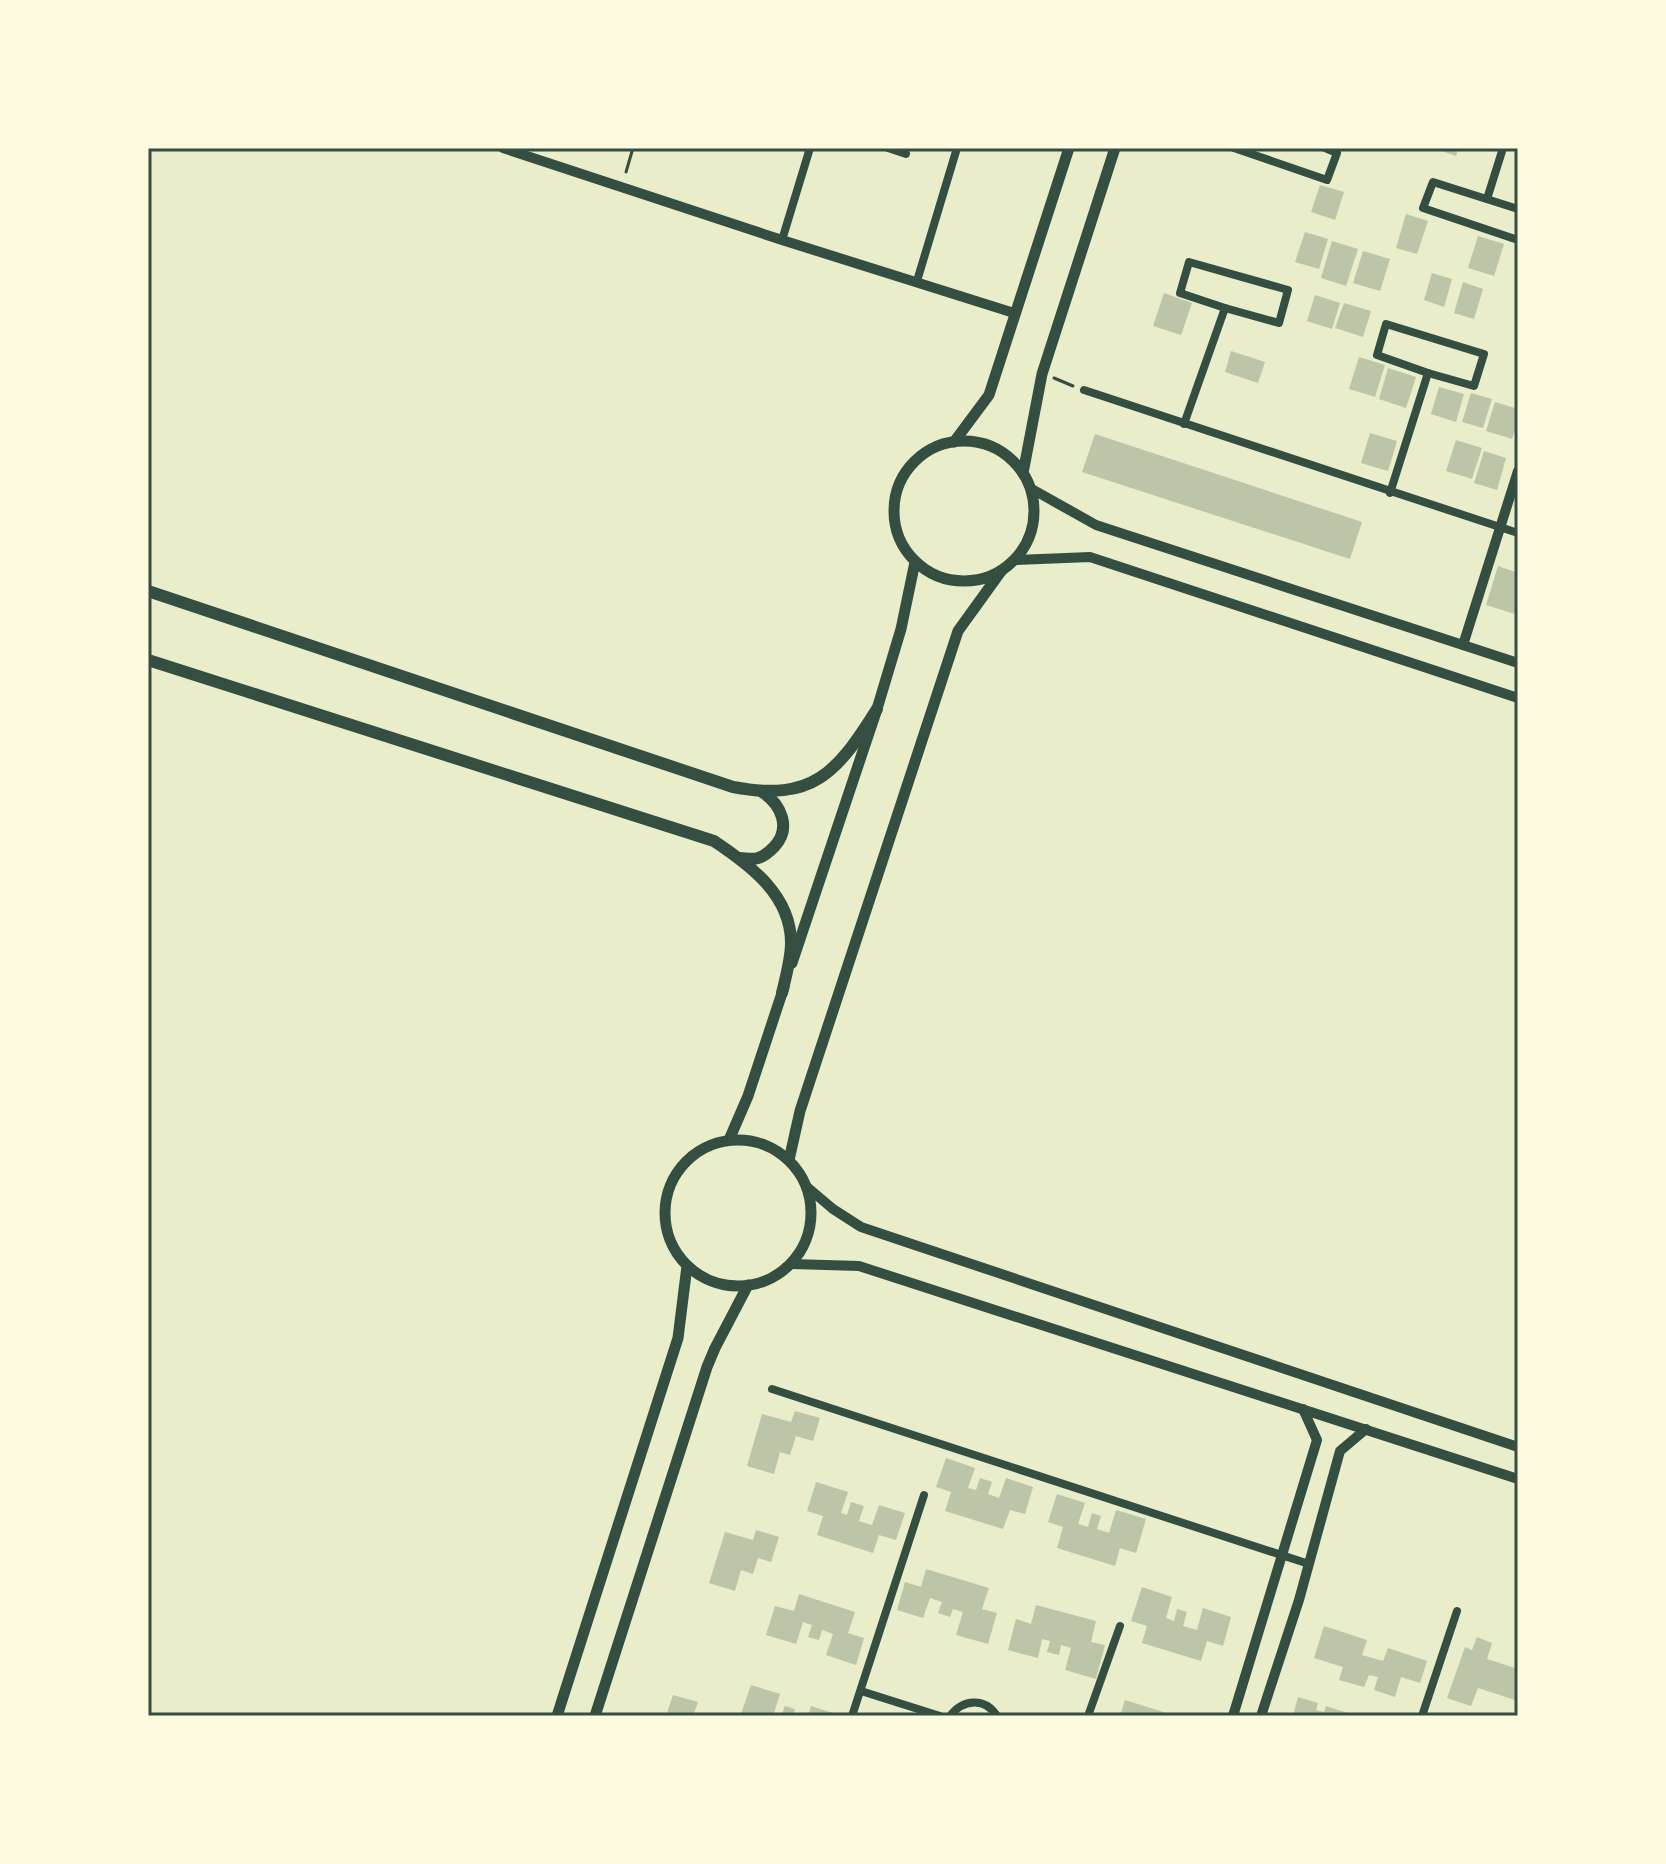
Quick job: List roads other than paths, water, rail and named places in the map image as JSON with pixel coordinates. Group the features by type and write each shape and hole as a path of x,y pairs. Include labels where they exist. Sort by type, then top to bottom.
{"main road":[{"path":"954,442 989,395 1069,148"},
{"path":"1023,473 1042,374 1115,148"},
{"path":"954,442 985,445 1000,451 1023,473 1030,488 1034,518 1024,547 1015,560 1002,570 973,581 942,578 915,562 905,550 894,521 897,489 903,475 925,453 939,445 954,442"},
{"path":"729,1140 748,1096 877,709 901,629 915,562"},
{"path":"789,1160 800,1111 958,631 1002,570"},
{"path":"148,591 733,787 760,792 789,791 819,778 846,755 877,709"},
{"path":"148,660 714,841 765,881 783,907 791,942 782,993"},
{"path":"739,858 765,855 778,843 782,833 781,812 770,798 760,792"},
{"path":"745,1140 761,1143 789,1160 807,1187 812,1219 802,1250 792,1264 772,1278 732,1286 700,1276 687,1266 667,1231 665,1206 675,1175 691,1157 713,1144 745,1140"},
{"path":"557,1716 678,1338 687,1266"},
{"path":"595,1716 707,1367 748,1285"}],"street":[{"path":"503,148 1014,313"},
{"path":"782,240 810,148"},
{"path":"888,148 906,154"},
{"path":"917,281 957,148"},
{"path":"1234,148 1327,180 1337,153 1325,148"},
{"path":"1487,199 1503,148"},
{"path":"1518,209 1433,182 1423,208 1518,240"},
{"path":"1189,262 1288,290 1279,323 1225,308 1180,293 1189,262"},
{"path":"1184,424 1225,308"},
{"path":"1386,324 1484,354 1474,386 1428,373 1377,355 1386,324"},
{"path":"1390,493 1428,373"},
{"path":"1084,390 1518,533"},
{"path":"1463,645 1518,471"},
{"path":"1030,488 1096,525 1518,663"},
{"path":"1015,560 1090,557 1518,698"},
{"path":"807,1187 861,1227 1518,1447"},
{"path":"792,1264 859,1266 1518,1479"},
{"path":"772,1389 1309,1564"},
{"path":"1233,1716 1317,1440 1303,1409"},
{"path":"1261,1716 1309,1564 1340,1451 1366,1429"},
{"path":"852,1716 924,1495"},
{"path":"1422,1716 1457,1611"},
{"path":"1088,1716 1120,1626"},
{"path":"861,1691 940,1716"},
{"path":"950,1716 956,1708 969,1702 983,1703 997,1716"}]}
